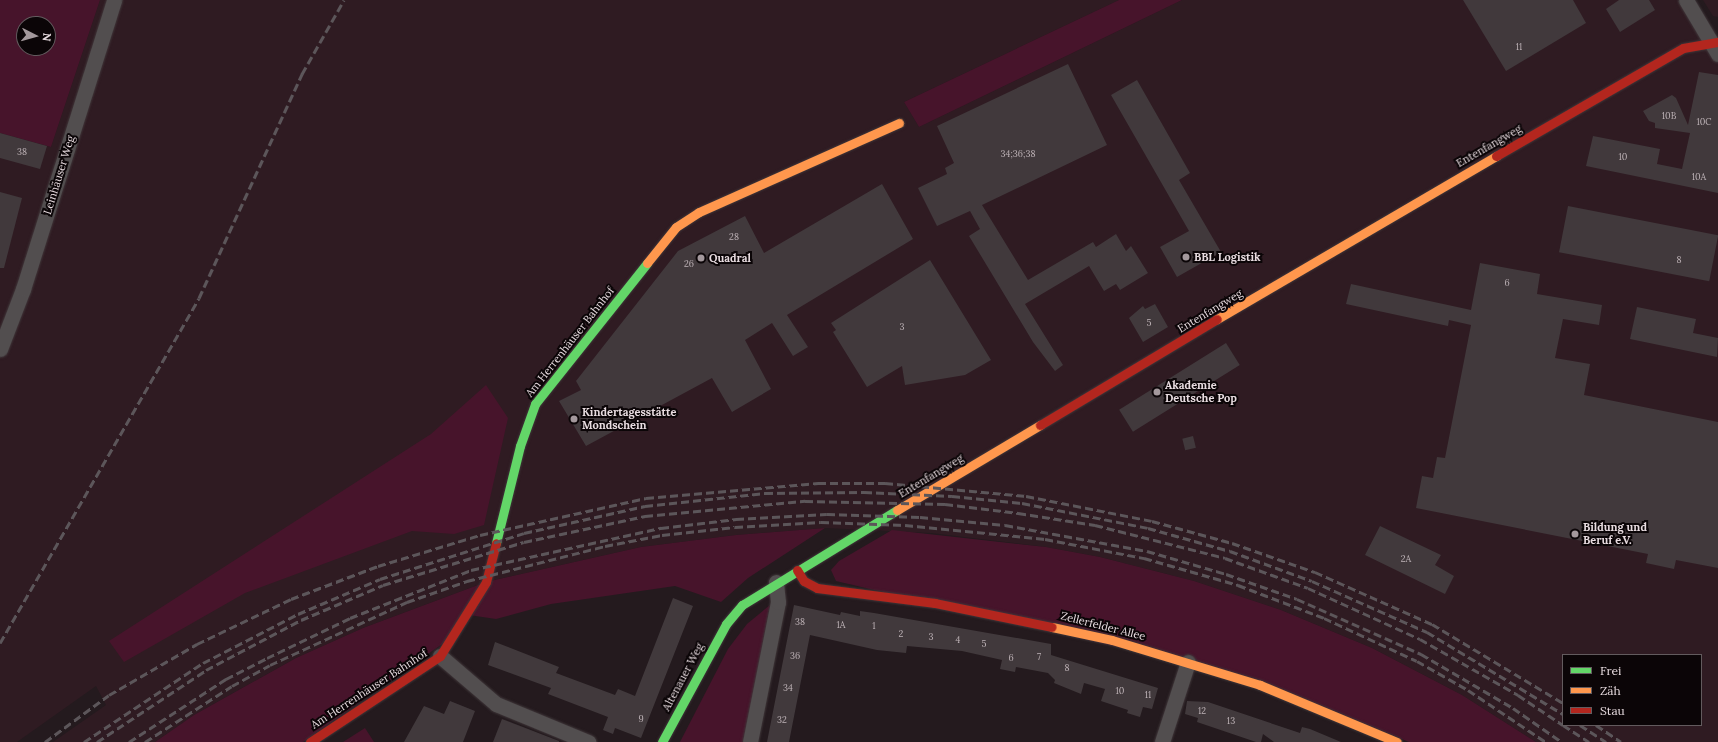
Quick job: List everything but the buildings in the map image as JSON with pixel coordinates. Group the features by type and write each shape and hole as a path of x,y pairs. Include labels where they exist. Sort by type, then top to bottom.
{"street":[{"name":"Leinhäuser Weg","path":"0,348 23,289 114,0"},
{"path":"1686,0 1716,47"},
{"name":"Entenfangweg","path":"726,624 742,605 776,582 1337,248 1683,48 1716,47"},
{"name":"Am Herrenhäuser Bahnhof","path":"310,742 440,656 469,615 486,582 520,446 535,404 676,227 699,212 899,123"},
{"name":"Zellerfelder Allee","path":"797,570 804,581 817,588 935,603 1031,621 1188,662 1260,685 1397,742"},
{"path":"750,742 778,602 776,582"},
{"name":"Altenauer Weg","path":"662,742 726,624"},
{"path":"440,656 496,704 588,742"},
{"path":"1162,742 1188,662"}],"shaded area":[{"path":"0,0 100,0 51,147 0,133"},
{"path":"100,0 1119,0 904,102 919,127 1182,0 1683,0 1718,54 1718,742 1536,742 1462,695 1372,648 1281,610 1194,581 1100,557 1046,547 931,533 825,528 736,535 641,547 486,582 363,628 296,658 194,715 155,742 53,742 106,705 96,686 17,742 0,742 0,133 51,147"},
{"path":"1119,0 1182,0 919,127 904,102"},
{"path":"1703,0 1718,0 1718,17 1713,16"},
{"path":"486,385 508,418 484,525 454,534 412,531 245,593 124,662 109,641 431,434"},
{"path":"825,528 748,578 721,602 675,586 551,604 496,619 469,615 455,635 303,742 155,742 194,715 296,658 363,628 486,582 641,547 736,535"},
{"path":"892,530 1046,547 1100,557 1194,581 1281,610 1372,648 1462,695 1536,742 1409,742 1261,681 836,581 831,570 839,561"},
{"path":"770,605 744,742 680,742 728,649 747,624"},
{"path":"365,728 374,742 343,742"}],"railway":[{"path":"0,643 199,298 302,74 344,0"},
{"path":"45,742 109,695 197,644 291,599 378,566 480,535 646,498 818,483 885,483 1026,496 1152,521 1232,543 1315,572 1432,624 1562,702"},
{"path":"84,742 203,663 298,614 380,579 524,533 645,506 765,493 864,492 952,496 1022,503 1148,528 1230,551 1312,581 1427,632 1562,713"},
{"path":"97,742 206,670 301,620 383,585 524,542 645,516 805,501 945,504 1018,513 1095,525 1225,558 1308,588 1420,639 1518,695 1562,724"},
{"path":"129,742 226,679 267,658 350,618 471,570 661,528 736,519 827,514 920,517 1005,525 1147,551 1226,574 1297,599 1421,654 1513,708 1562,742"},
{"path":"145,742 232,686 270,665 407,602 467,581 605,546 662,535 735,527 821,522 905,525 1045,539 1144,558 1238,585 1324,618 1417,661 1468,690 1546,742"},
{"path":"1565,726 1589,742"},
{"path":"1582,726 1606,742"},
{"path":"1597,726 1621,742"}],"traffic: fast":[{"path":"496,543 520,446 535,404 647,263"},
{"path":"662,742 726,624 742,605 897,510"}],"traffic: slow":[{"path":"647,263 676,227 699,212 899,123"},
{"path":"1217,319 1496,156"},
{"path":"897,510 1040,425"},
{"path":"1052,627 1112,640 1260,685 1397,742"}],"traffic: jam":[{"path":"1496,156 1683,48 1718,42"},
{"path":"1040,425 1217,319"},
{"path":"310,742 440,656 486,582 496,543"},
{"path":"797,570 804,581 817,588 935,603 1052,627"}],"place":[{"name":"BBL Logistik","path":"1186,257"},
{"name":"Quadral","path":"701,258"},
{"name":"Akademie Deutsche Pop","path":"1157,392"},
{"name":"Kindertagesstätte Mondschein","path":"574,419"},
{"name":"Bildung und Beruf e.V.","path":"1575,534"}]}
